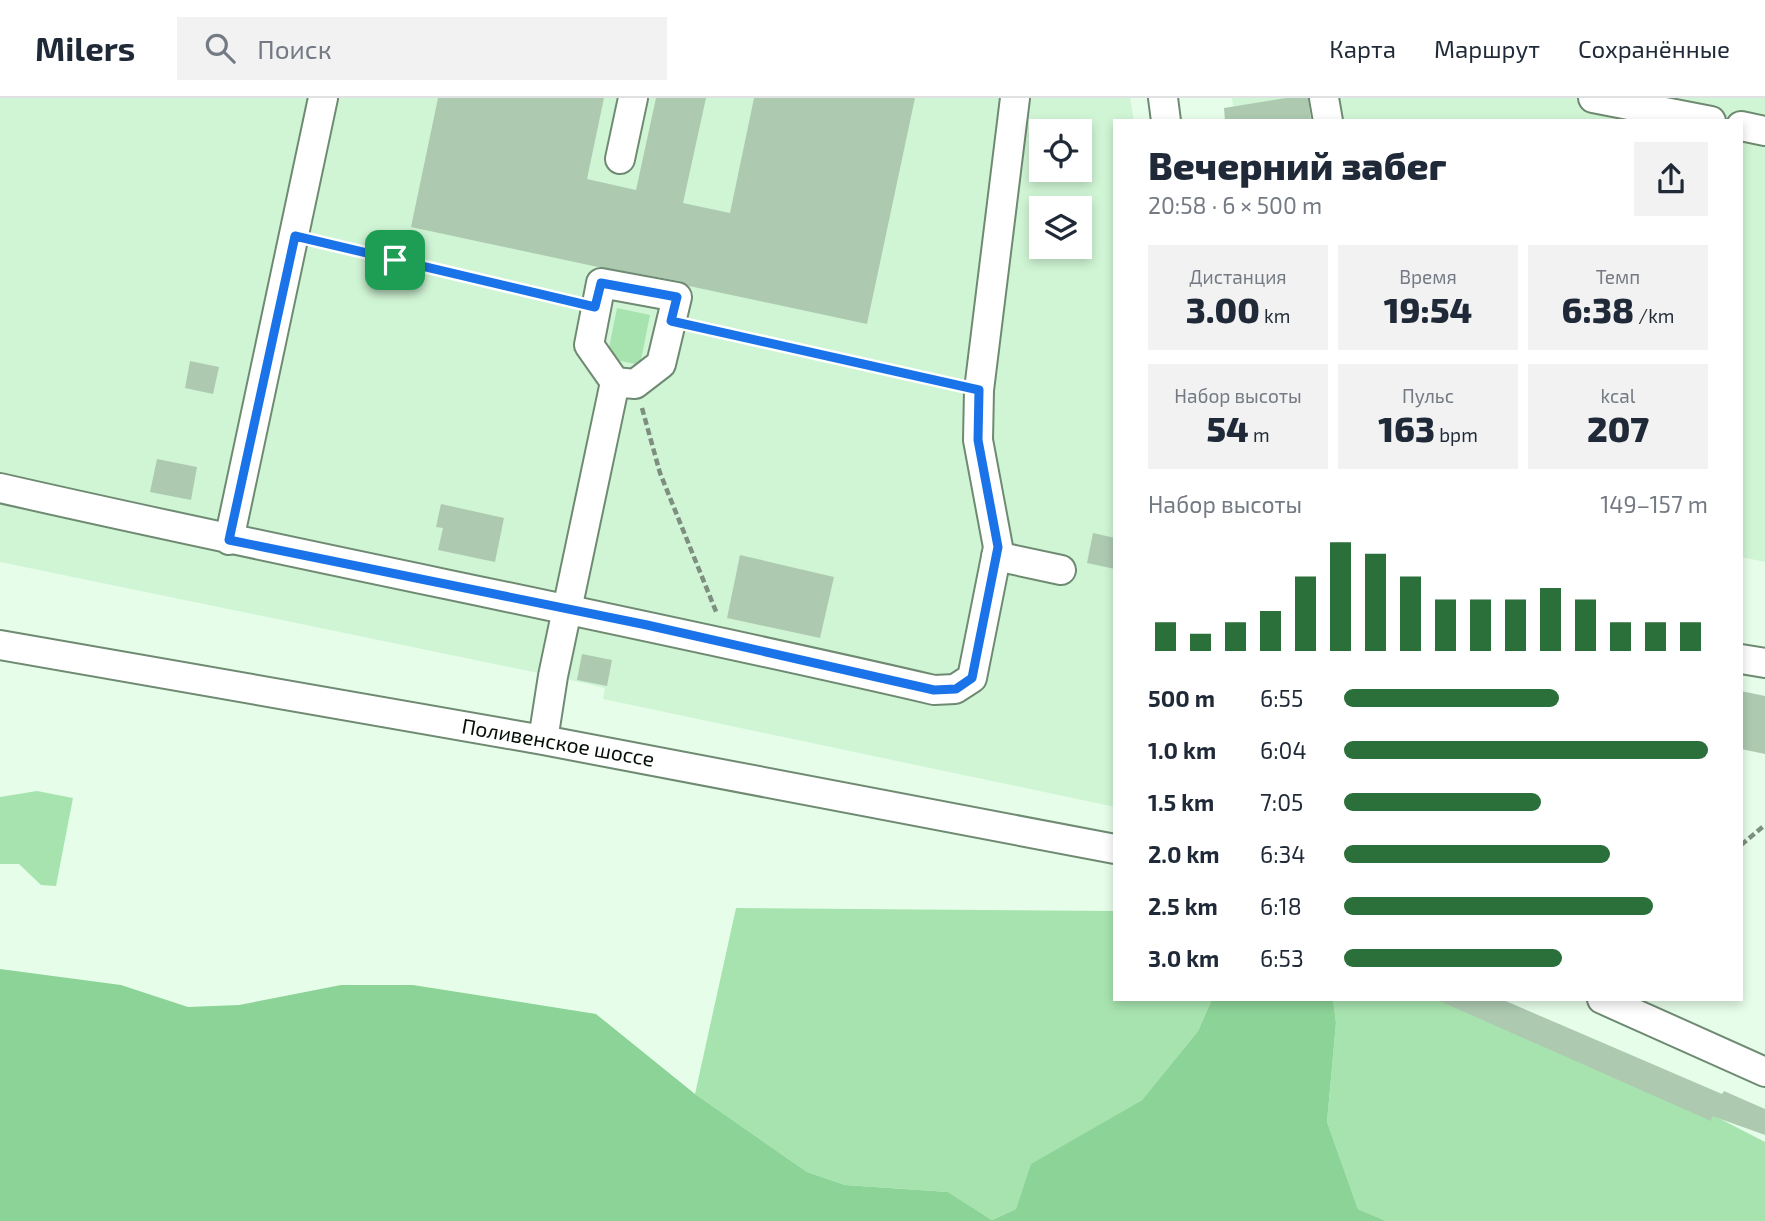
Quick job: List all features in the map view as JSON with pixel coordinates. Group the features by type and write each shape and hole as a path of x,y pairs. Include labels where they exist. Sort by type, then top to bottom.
{"street":[{"path":"229,540 323,98"},
{"path":"620,159 633,98"},
{"path":"0,488 229,540 728,642 934,690 956,689 972,678 998,547 978,440 979,390 1015,98"},
{"path":"1163,98 1166,119"},
{"path":"1324,98 1328,119"},
{"path":"1593,98 1702,119"},
{"path":"1743,127 1765,131"},
{"path":"543,740 567,608 625,383 661,364 677,297 601,283 589,345 625,383"},
{"path":"996,556 1061,570"},
{"name":"Поливенское шоссе","path":"0,645 543,740 1113,849"},
{"path":"1743,659 1765,663"},
{"path":"1606,1001 1765,1072"}],"path":[{"path":"295,236 595,307"},
{"path":"671,321 979,390"},
{"path":"625,383 728,642"},
{"path":"1743,843 1765,825"}],"shaded area":[{"path":"0,98 1130,98 1134,119 1113,119 1113,807 603,699 605,688 0,562"},
{"path":"1232,98 1765,98 1765,562 1743,557 1743,119 1235,119"},
{"path":"617,308 650,315 640,365 607,358"},
{"path":"37,791 73,798 56,886 41,885 19,864 0,864 0,797"},
{"path":"736,908 1113,911 1113,1001 1211,1001 1198,1031 1142,1100 1032,1164 1016,1209 992,1220 948,1192 845,1185 807,1172 695,1094"},
{"path":"1333,1001 1475,1001 1540,1026 1765,1142 1765,1221 1386,1221 1358,1209 1327,1122 1336,1023"}],"green space":[{"path":"0,969 121,985 188,1007 239,1005 341,985 413,985 596,1014 695,1094 807,1172 845,1185 948,1192 992,1220 1016,1209 1031,1164 1142,1100 1198,1031 1211,1001 1333,1001 1336,1023 1327,1122 1358,1209 1386,1221 0,1221"}],"building":[{"path":"438,98 604,98 587,179 636,190 656,98 706,98 683,203 730,213 754,98 915,98 867,324 689,286 680,281 598,267 411,227"},
{"path":"1286,98 1308,98 1311,119 1225,119 1224,108"},
{"path":"190,361 219,367 213,394 185,388"},
{"path":"157,459 197,467 191,500 150,492"},
{"path":"441,504 504,518 495,562 438,550 443,528 436,527"},
{"path":"1093,533 1113,538 1113,569 1087,563"},
{"path":"740,555 834,577 820,638 727,618"},
{"path":"582,654 612,660 607,686 577,680"},
{"path":"1743,691 1765,696 1765,754 1743,749"},
{"path":"1440,1001 1506,1001 1722,1094 1724,1091 1765,1109 1765,1135 1712,1116 1711,1121"}],"route":[{"path":"295,236 395,260 595,307 601,283 677,297 671,321 979,390 978,440 998,547 972,678 956,689 934,690 728,642 229,540 295,236"}]}
